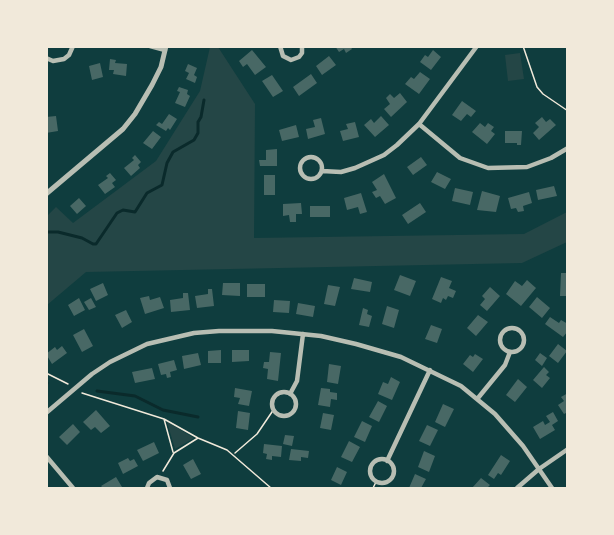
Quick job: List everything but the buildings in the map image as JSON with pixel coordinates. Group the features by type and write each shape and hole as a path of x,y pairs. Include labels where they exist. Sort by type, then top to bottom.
{"street":[{"path":"46,58 53,61 64,59 69,56 73,46"},
{"path":"46,194 123,129 147,94 166,48 150,46"},
{"path":"280,46 283,56 291,60 299,57 302,53 302,46"},
{"path":"322,171 341,172 371,161 397,145 419,124 477,46"},
{"path":"419,124 459,158 488,168 527,166 551,158 567,148"},
{"path":"312,157 320,162 322,171 315,179 306,179 299,171 299,166 306,158 312,157"},
{"path":"514,328 522,333 524,340 520,349 510,352 503,347 500,338 505,330 514,328"},
{"path":"46,413 92,374 128,352 147,344 169,338 219,331 303,334 367,347 401,357 461,386 478,398 510,430 552,489"},
{"path":"291,394 297,381 303,334"},
{"path":"478,398 505,365 510,352"},
{"path":"387,461 430,370"},
{"path":"283,392 291,394 296,401 296,406 292,413 283,416 274,409 272,402 276,395 283,392"},
{"path":"517,489 539,469 567,449"},
{"path":"46,456 73,489"},
{"path":"378,460 387,461 393,467 392,478 384,483 376,482 371,475 371,467 378,460"},
{"path":"147,489 153,479 162,477 167,480 170,489"}],"path":[{"path":"523,46 537,87 567,111"},
{"path":"46,373 97,399 164,419 234,454 271,489"},
{"path":"234,454 257,434 274,409"},
{"path":"164,419 174,453"},
{"path":"162,477 163,470 174,453 198,438"},
{"path":"373,489 376,482"}],"shaded area":[{"path":"210,47 218,47 255,104 254,238 524,234 567,212 567,242 522,263 86,272 47,305 47,216 56,207 73,223 156,161 200,91"},
{"path":"520,53 524,79 508,81 505,55"},
{"path":"167,422 171,424 194,438 175,449"}],"waterway":[{"path":"46,232 58,232 96,244 117,213 123,210 135,212 147,193 162,185 167,163 173,152 194,140 198,133 198,122 204,100"},
{"path":"97,391 135,396 163,410 198,417"}]}
